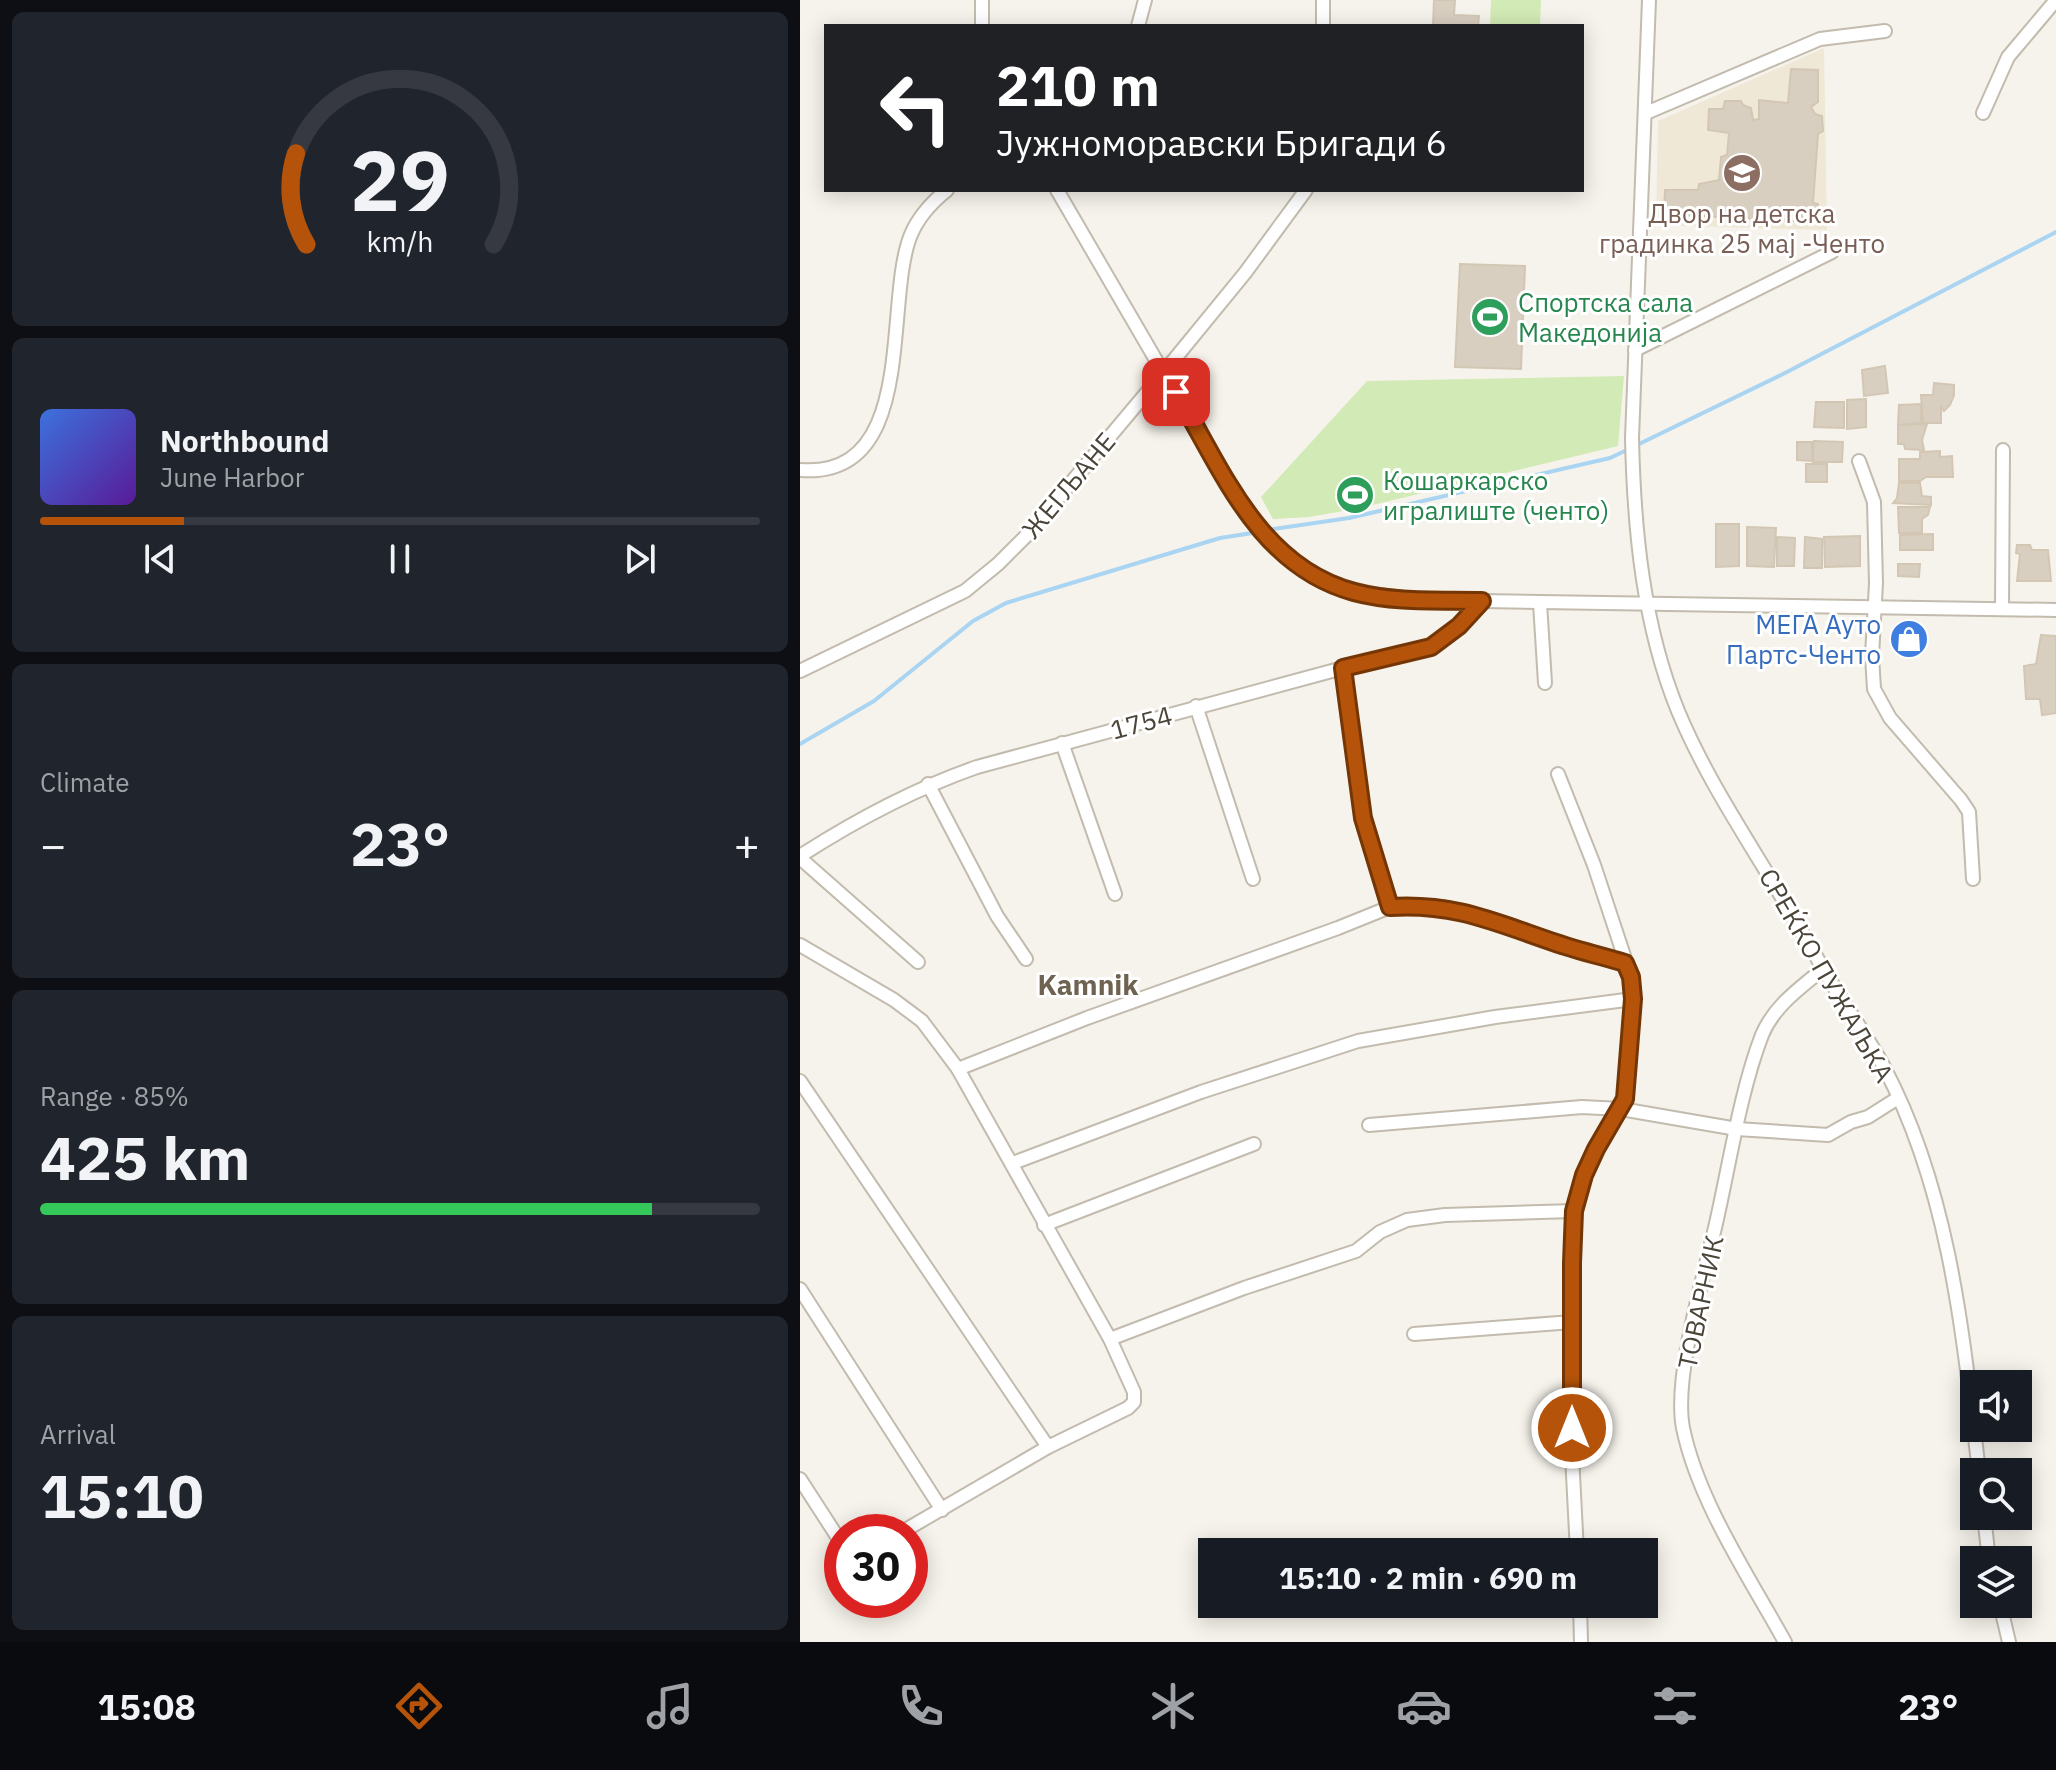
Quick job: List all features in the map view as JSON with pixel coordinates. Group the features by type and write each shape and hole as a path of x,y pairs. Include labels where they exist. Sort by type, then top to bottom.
{"street":[{"path":"982,0 982,24"},
{"path":"1139,24 1145,0"},
{"path":"1323,0 1323,24"},
{"name":"СРЕЌКО ПУЖАЉКА","path":"1649,0 1632,438 1633,494 1647,603 1658,653 1678,710 1709,779 1884,1067 1898,1098 1933,1188 1951,1263 1977,1458"},
{"path":"1983,113 2008,57 2056,0"},
{"path":"1646,113 1820,39 1885,31"},
{"path":"800,470 836,466 861,451 880,419 893,371 902,270 910,236 932,203 945,192"},
{"path":"1058,192 1245,513 1264,535 1300,566 1352,591 1392,599 1540,603 2056,610"},
{"name":"ЖЕГЉАНЕ","path":"800,671 965,591 1028,534 1245,273 1305,192"},
{"path":"1635,350 1832,252"},
{"path":"2002,609 2003,450"},
{"path":"1859,461 1874,502 1874,689 1890,718 1969,812 1973,879"},
{"name":"1754","path":"800,857 837,832 928,784 1030,751 1431,647 1459,626 1482,601"},
{"path":"1540,603 1545,683"},
{"path":"1343,668 1363,818 1390,907"},
{"path":"1196,706 1253,879"},
{"path":"1062,743 1115,894"},
{"path":"1558,774 1594,865 1631,977 1633,999 1627,1087 1621,1109 1584,1175 1574,1211 1572,1455 1576,1538"},
{"path":"928,784 997,916 1026,959"},
{"path":"800,857 918,962"},
{"path":"958,1069 1087,1018 1390,907 1443,907 1507,924 1553,942 1625,963"},
{"path":"800,945 894,1000 922,1021 958,1069 1110,1339 1134,1392 1134,1402 1128,1408 1048,1447 928,1518"},
{"name":"ТОВАРНИК","path":"1785,1642 1693,1467 1683,1424 1682,1395 1688,1350 1737,1129 1762,1035 1778,1009 1823,969"},
{"path":"1013,1163 1201,1092 1358,1041 1495,1017 1633,999"},
{"path":"800,1081 1048,1447"},
{"path":"1369,1125 1582,1107 1621,1109 1737,1129 1828,1135 1868,1117 1898,1098"},
{"path":"1044,1225 1254,1144"},
{"path":"1110,1339 1244,1288 1356,1251 1380,1232 1407,1220 1445,1215 1574,1211"},
{"path":"800,1289 942,1510"},
{"path":"1414,1334 1572,1322"},
{"path":"800,1479 824,1516"},
{"path":"1582,1618 1584,1639"},
{"path":"2003,1618 2009,1642"}],"shaded area":[{"name":"Двор на детска градинка 25 мај -Ченто","path":"1824,48 1827,230 1656,225 1658,121"}],"green space":[{"path":"1491,0 1541,0 1540,24 1490,24"},
{"path":"1624,376 1618,446 1360,508 1309,517 1273,519 1261,497 1367,381"}],"building":[{"path":"1434,0 1455,0 1454,15 1479,16 1478,24 1433,24"},
{"path":"1791,69 1818,70 1818,102 1811,107 1815,114 1822,116 1823,131 1818,134 1813,203 1818,204 1818,216 1812,222 1664,214 1665,190 1698,190 1699,184 1719,180 1721,157 1727,155 1729,133 1708,130 1709,109 1723,109 1725,101 1741,101 1751,108 1753,120 1759,119 1759,100 1788,103"},
{"name":"Спортска сала Македонија","path":"1460,264 1525,266 1521,369 1455,367"},
{"path":"1885,366 1888,393 1864,396 1862,370"},
{"path":"1934,383 1954,385 1954,395 1944,411 1941,407 1941,423 1923,423 1921,395 1933,395"},
{"path":"1866,399 1866,427 1847,429 1847,400"},
{"path":"1816,402 1844,402 1844,428 1814,427"},
{"path":"1921,404 1921,423 1898,425 1899,405"},
{"path":"1927,424 1922,440 1924,450 1905,449 1904,444 1898,444 1898,425"},
{"path":"1814,441 1843,442 1842,462 1813,462"},
{"path":"1797,442 1812,442 1812,461 1797,460"},
{"path":"1940,451 1940,457 1952,456 1953,477 1899,481 1899,459 1920,459 1920,452"},
{"path":"1806,464 1827,464 1827,482 1806,482"},
{"path":"1899,483 1920,483 1922,496 1931,497 1931,505 1893,503"},
{"path":"1898,507 1930,507 1928,515 1922,519 1922,533 1899,533"},
{"path":"1716,524 1739,524 1739,566 1716,567"},
{"path":"1747,527 1776,528 1774,567 1747,566"},
{"path":"1933,534 1933,550 1900,550 1900,535"},
{"path":"1860,536 1860,566 1825,567 1824,537"},
{"path":"1777,537 1795,538 1794,566 1777,566"},
{"path":"1805,537 1822,539 1822,568 1804,568"},
{"path":"2017,545 2030,545 2032,550 2048,550 2051,581 2017,581 2020,554 2016,553"},
{"path":"1898,564 1920,564 1919,577 1898,576"},
{"path":"2041,635 2056,636 2056,713 2042,715 2040,699 2026,699 2024,666 2036,664"}],"waterway":[{"path":"1637,445 1785,373 2056,232"},
{"path":"1267,530 1349,518 1610,458 1629,449"},
{"path":"800,744 874,701 973,621 1006,603 1220,538 1259,532"}],"place":[{"name":"Двор на детска градинка 25 мај -Ченто","path":"1742,173"},
{"name":"Спортска сала Македонија","path":"1490,317"},
{"name":"Кошаркарско игралиште (ченто)","path":"1355,495"},
{"name":"МЕГА Ауто Партс-Ченто","path":"1909,639"}],"district":[{"name":"Kamnik","path":"1088,984"}],"route":[{"path":"1176,392 1245,513 1264,535 1300,566 1352,591 1392,599 1482,601 1459,626 1431,647 1343,668 1363,818 1390,907 1443,907 1507,924 1553,942 1625,963 1631,977 1633,999 1625,1099 1584,1175 1574,1211 1572,1428"}]}
